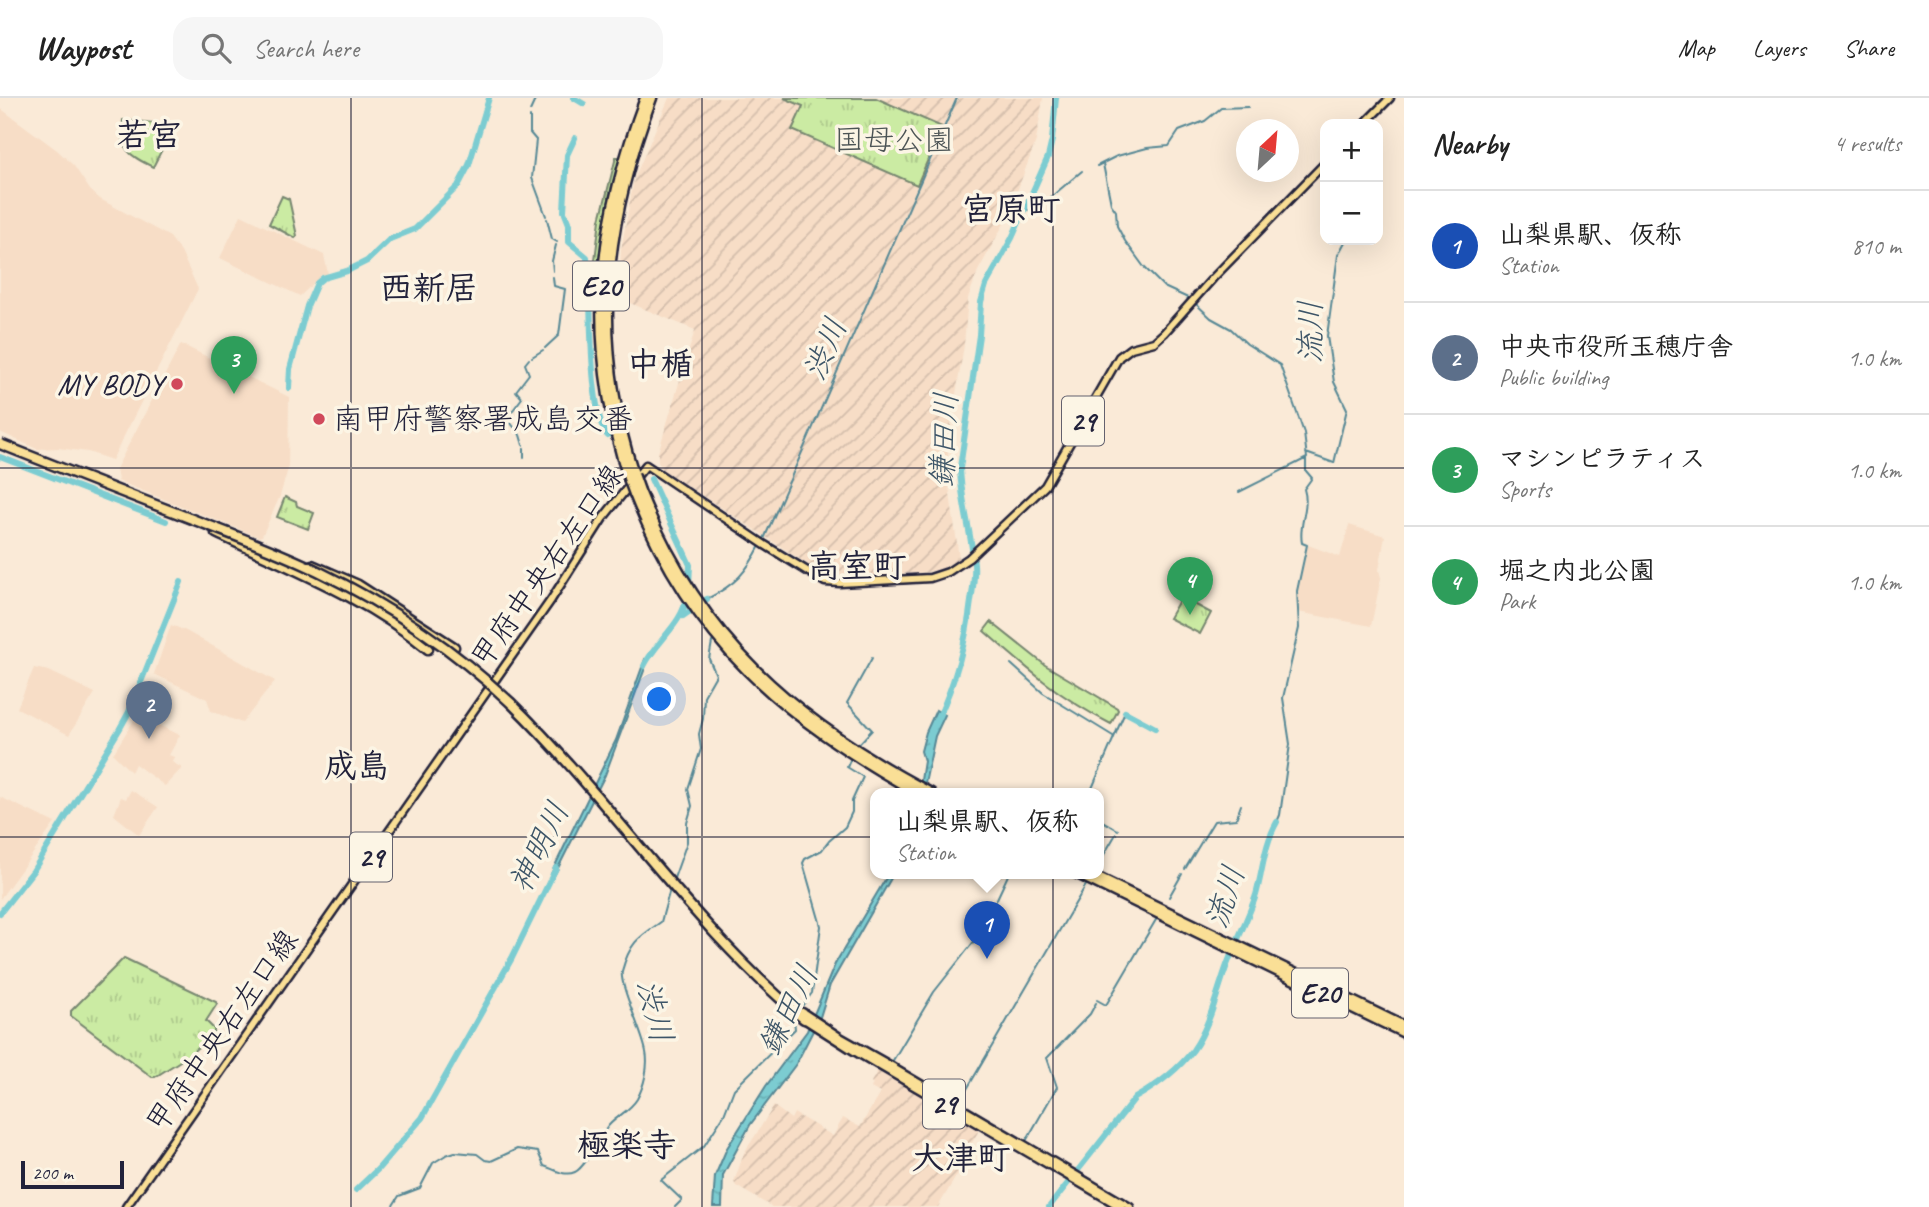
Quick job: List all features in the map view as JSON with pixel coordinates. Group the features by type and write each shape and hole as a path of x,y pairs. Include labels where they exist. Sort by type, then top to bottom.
{"highway":[{"name":"E20","path":"645,98 615,192 605,245 601,292 601,339 606,386 616,434 637,492 684,587 701,612 744,660 799,710 913,788"},
{"name":"E20","path":"631,476 613,387 608,339 608,292 612,244 621,193 652,98"},
{"path":"0,447 312,573 356,596 425,639 511,703"},
{"path":"0,447 343,578 454,647"},
{"path":"216,533 314,579 375,612 428,649"},
{"path":"270,550 336,580 403,619 453,653 511,703 557,750 744,965 820,1027 893,1068"},
{"name":"E20","path":"1088,879 1404,1026"},
{"name":"E20","path":"1100,879 1404,1032"}],"main road":[{"path":"1370,119 1390,98"},
{"name":"甲府中央右左口線","path":"126,1207 551,600 603,517 646,465 820,579 836,584 936,577 969,558 1045,486 1119,357 1131,348 1154,342 1320,168"},
{"name":"29","path":"820,1027 1074,1177 1130,1207"},
{"name":"29","path":"893,1068 1121,1207"}],"shaded area":[{"path":"669,98 1043,98 1036,141 1007,218 978,271 968,298 964,345 949,437 947,472 959,558 944,568 927,572 833,578 663,470 658,462 658,453 695,330 618,298 621,250 634,179"},
{"path":"0,108 57,150 74,166 90,190 100,199 170,237 181,252 198,289 112,460 88,452 58,448 37,449 0,432"},
{"path":"241,215 324,255 328,274 321,276 300,296 220,258"},
{"path":"181,344 289,397 288,469 280,496 262,536 118,481 116,469"},
{"path":"1349,525 1385,536 1379,570 1381,578 1371,626 1298,612 1297,591 1308,545 1340,557"},
{"path":"171,625 275,681 242,723 211,711 207,699 154,674"},
{"path":"34,668 49,671 95,693 69,735 17,708"},
{"path":"137,715 180,735 169,755 174,757 172,762 182,768 165,786 135,764 131,772 113,754"},
{"path":"131,790 158,807 139,835 114,815 121,797 126,799"},
{"path":"0,797 55,823 0,899"},
{"path":"878,1070 978,1129 965,1155 964,1163 938,1207 772,1207 736,1186 734,1182 744,1153 774,1106 791,1119 794,1113 833,1136 843,1118 860,1127 880,1093 871,1088 871,1082"}],"green space":[{"name":"国母公園","path":"784,98 876,98 942,127 917,185 792,130 803,106"},
{"path":"123,120 164,124 173,128 153,167 127,150 122,138"},
{"path":"616,157 621,157 605,221 598,287 592,284 600,220"},
{"path":"282,196 289,199 297,236 295,238 269,224"},
{"path":"285,497 314,513 308,529 277,517"},
{"path":"1181,597 1211,613 1200,634 1169,618"},
{"path":"991,622 1045,665 1117,708 1111,724 1059,693 1014,657 984,631"},
{"path":"124,958 217,1004 206,1021 214,1029 214,1033 188,1056 155,1077 71,1016 71,1011"}],"water":[{"path":"645,659 648,660 605,775 554,876 551,874 616,740"},
{"path":"936,710 945,715 935,736 924,788 920,788 924,761 921,751"},
{"path":"885,879 891,879 830,985 820,1017 796,1064 750,1125 723,1175 722,1207 713,1207 715,1176 727,1148 766,1086 807,1031 835,964"}],"waterway":[{"path":"289,388 290,369 307,306 317,283 323,278 347,271 367,261 390,239 415,229 458,186 469,165 489,98"},
{"path":"530,111 536,98"},
{"name":"神明川","path":"574,98 584,104"},
{"name":"渋川","path":"764,539 957,98"},
{"name":"鎌田川","path":"938,719 959,662 974,583 973,552 960,468 979,335 981,302 986,285 1012,238 1048,157 1056,98"},
{"path":"1097,166 1117,156 1147,148 1169,146 1179,131 1205,121 1221,108 1248,107"},
{"path":"530,117 530,133 536,140 532,178 546,216"},
{"name":"神明川","path":"564,211 567,155 575,138"},
{"path":"1103,164 1111,204 1116,211 1117,226 1125,241 1144,267 1164,287 1190,299"},
{"path":"1025,208 1033,212 1082,171"},
{"name":"神明川","path":"565,214 569,224 569,242 587,257 588,270 582,284"},
{"path":"547,219 552,239 557,242"},
{"path":"553,271 552,261 556,245"},
{"name":"流川","path":"1306,453 1334,463 1347,409 1334,382 1327,336 1338,255 1343,245"},
{"path":"545,348 559,335 565,289 554,286 553,277"},
{"name":"神明川","path":"590,300 595,393 602,426 608,436"},
{"path":"1195,303 1211,318 1231,329 1247,344 1280,365 1304,433 1307,458 1239,492"},
{"path":"532,357 543,350"},
{"path":"523,445 520,435 507,418 522,398 516,391 529,374 525,364 529,359"},
{"path":"524,448 524,457"},
{"path":"0,457 166,521"},
{"name":"流川","path":"1277,822 1290,744 1283,698 1299,628 1297,591 1307,545 1302,543 1301,536 1306,503 1304,489 1312,478 1306,471 1306,459"},
{"name":"神明川","path":"651,479 690,565 689,585"},
{"name":"渋川","path":"707,599 739,577 761,544"},
{"path":"0,913 33,871 129,712 181,582"},
{"name":"神明川","path":"644,666 675,624 687,596"},
{"path":"683,616 707,599"},
{"name":"渋川","path":"673,881 687,842 687,823 692,806 688,789 701,749 699,734 704,696 716,675 709,659 712,642"},
{"path":"859,744 872,730 847,703 872,658"},
{"path":"1011,664 1043,693 1113,736"},
{"path":"1092,788 1125,712"},
{"name":"流川","path":"1125,712 1155,728"},
{"path":"803,1005 812,993 821,926 803,863 805,859 822,850 845,827 852,812 852,801 863,777 847,767 851,758"},
{"path":"1185,869 1214,821 1236,819 1241,805"},
{"path":"1104,822 1118,830"},
{"name":"流川","path":"1049,1207 1135,1098 1174,1071 1199,1041 1253,904 1266,849 1277,822"},
{"path":"1104,854 1116,834"},
{"name":"神明川","path":"356,1190 422,1118 512,958 556,868"},
{"path":"1169,897 1182,874"},
{"path":"981,933 1006,879"},
{"path":"960,1101 1086,885"},
{"name":"渋川","path":"392,1207 399,1196 420,1188 433,1163 455,1152 477,1154 491,1161 517,1149 538,1152 544,1166 567,1174 575,1172 583,1165 609,1125 634,1104 644,1082 646,1052 624,987 622,971 628,953 636,941 661,922 670,889"},
{"path":"1097,1000 1106,1005 1157,918"},
{"path":"892,1062 934,992 979,935"},
{"path":"1026,1141 1057,1087 1047,1058 1090,1014 1096,1003"},
{"path":"675,1207 682,1200 661,1180 704,1146 724,1115 734,1089 795,1029 794,1019"}],"place":[{"name":"MY BODY","path":"177,384"},
{"name":"マシンピラティス","path":"234,394"},
{"name":"南甲府警察署成島交番","path":"319,419"},
{"name":"堀之内北公園","path":"1190,615"},
{"name":"中央市役所玉穂庁舎","path":"149,739"},
{"name":"山梨県駅、仮称","path":"987,959"}],"district":[{"name":"若宮","path":"149,135"},
{"name":"宮原町","path":"1011,209"},
{"name":"西新居","path":"429,288"},
{"name":"中楯","path":"660,364"},
{"name":"高室町","path":"857,566"},
{"name":"成島","path":"357,766"},
{"name":"極楽寺","path":"627,1145"},
{"name":"大津町","path":"961,1158"}]}
